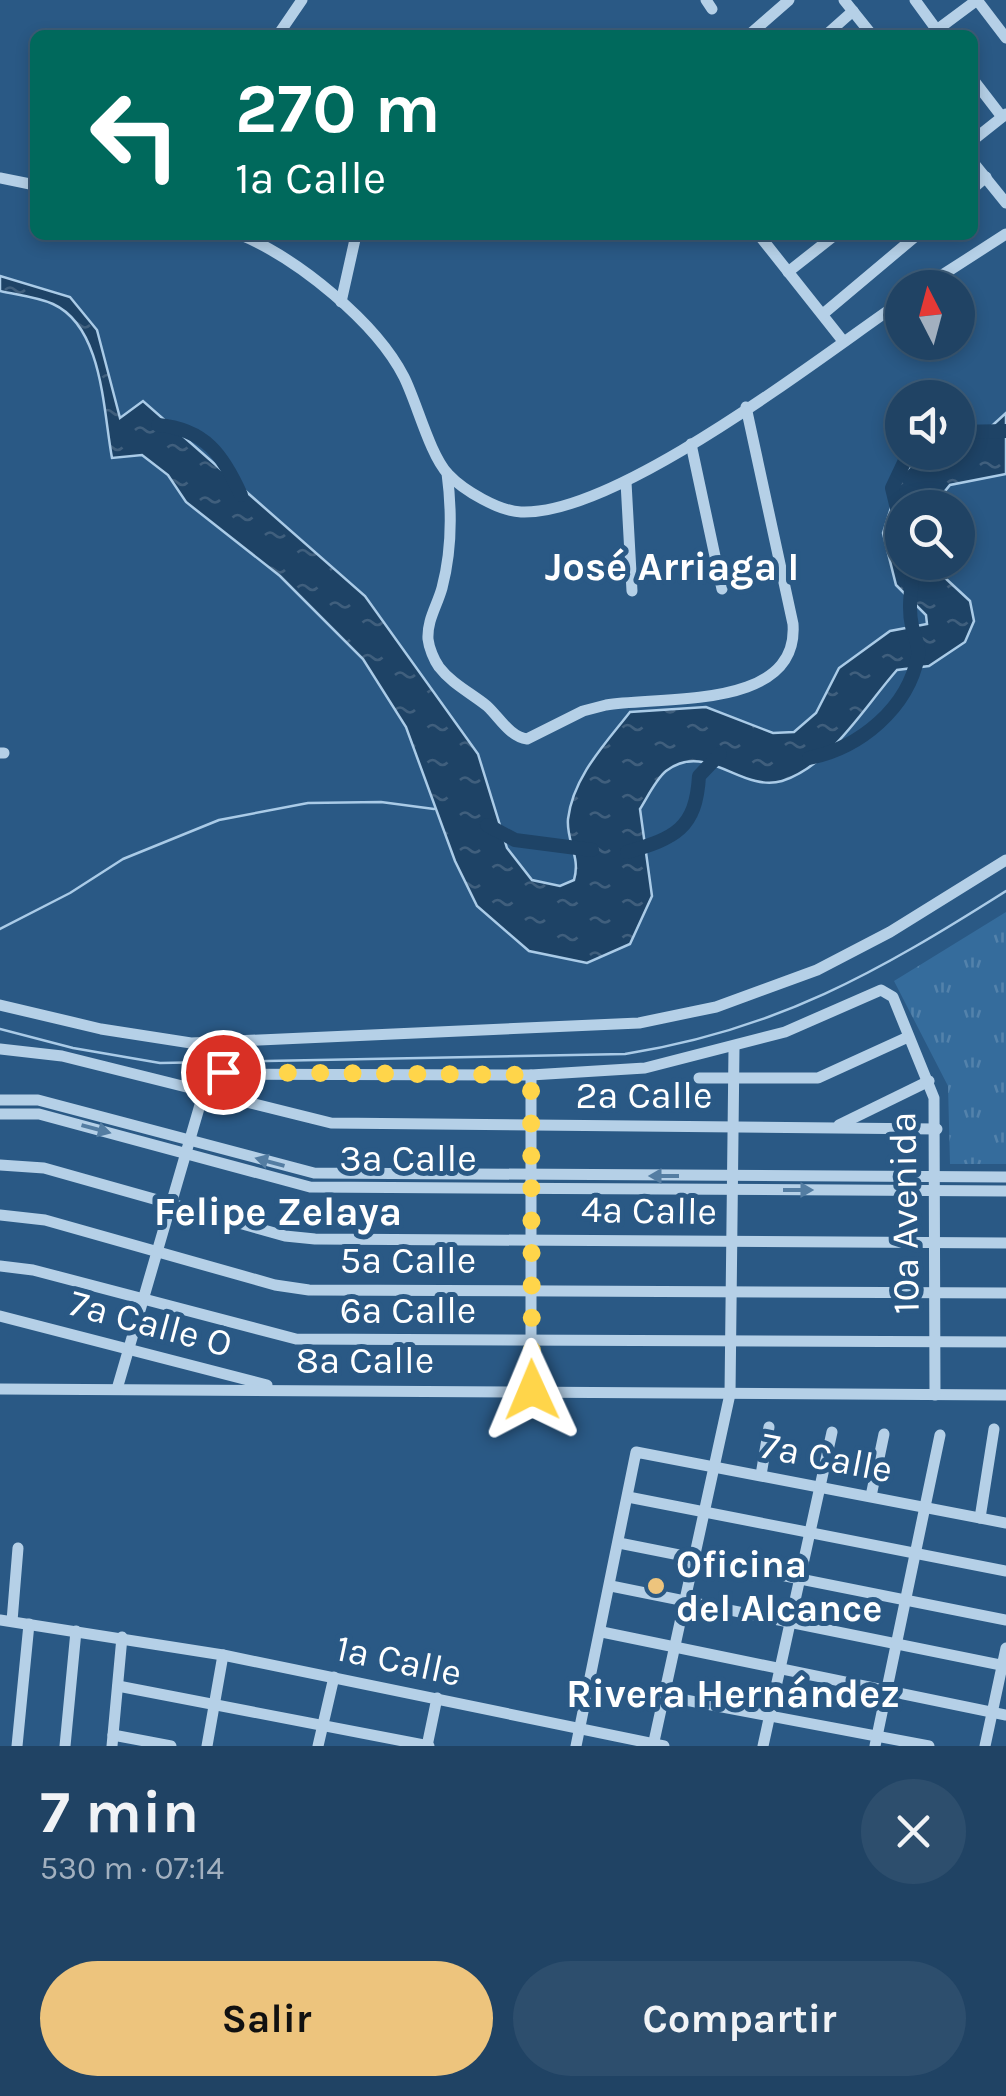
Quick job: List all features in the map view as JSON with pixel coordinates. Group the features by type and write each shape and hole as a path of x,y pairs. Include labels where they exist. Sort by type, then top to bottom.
{"street":[{"path":"281,30 302,0"},
{"path":"755,30 788,0"},
{"path":"844,0 868,30"},
{"path":"914,0 934,30"},
{"path":"940,30 977,0 1006,38"},
{"path":"832,30 853,11"},
{"path":"978,85 1004,116 978,137"},
{"path":"978,168 1006,202"},
{"path":"0,178 30,184"},
{"path":"978,184 986,178"},
{"path":"950,270 1006,234"},
{"path":"248,240 340,302 381,338 448,474 452,512 448,552 442,589 430,619 428,644 438,666 461,690 490,709 513,734 527,739 583,710 752,688 789,658 794,644 793,624 746,407"},
{"path":"340,302 355,240"},
{"path":"763,240 844,341"},
{"path":"788,272 829,240"},
{"path":"823,314 911,240"},
{"path":"448,474 502,509 520,512 556,507 626,482 691,444 885,312"},
{"path":"691,444 722,590"},
{"path":"626,482 632,591"},
{"path":"0,1005 101,1029 191,1043 638,1023 716,1007 817,970 890,932 1006,860"},
{"name":"10a Avenida","path":"734,1048 785,1032 881,990 893,996 928,1082 937,1129 935,1395"},
{"path":"699,1078 818,1078 908,1037"},
{"path":"117,1389 209,1074 531,1075 645,1068 734,1048 730,1394 656,1745"},
{"name":"2a Calle","path":"0,1049 62,1056 331,1123 937,1129"},
{"path":"531,1075 532,1390"},
{"path":"835,1127 928,1082"},
{"name":"3a Calle","path":"0,1100 38,1100 310,1187 531,1182 936,1183 1006,1178"},
{"name":"3a Calle","path":"0,1114 40,1114 186,1146"},
{"name":"4a Calle","path":"0,1165 44,1168 300,1238 1006,1243"},
{"name":"3a Calle","path":"936,1183 1006,1191"},
{"name":"5a Calle","path":"0,1215 44,1220 275,1285 310,1290 1006,1293"},
{"name":"6a Calle","path":"0,1266 296,1339 1006,1342"},
{"name":"7a Calle O","path":"0,1316 286,1390"},
{"name":"8a Calle","path":"0,1390 1006,1395"},
{"path":"761,1475 769,1427"},
{"path":"980,1518 994,1429"},
{"path":"763,1746 832,1432"},
{"path":"871,1496 884,1434"},
{"path":"876,1741 940,1435"},
{"name":"7a Calle","path":"628,1497 636,1452 1006,1523"},
{"path":"576,1746 628,1497 1006,1571"},
{"path":"619,1543 1006,1620"},
{"path":"18,1548 6,1621 122,1637 112,1740 171,1746"},
{"path":"610,1586 1004,1666"},
{"path":"17,1746 30,1624"},
{"path":"66,1746 76,1631"},
{"path":"602,1632 999,1713"},
{"name":"1a Calle","path":"122,1637 656,1745"},
{"path":"986,1746 999,1713 1006,1648"},
{"path":"207,1746 223,1655"},
{"path":"318,1746 334,1677"},
{"path":"118,1686 428,1746 437,1698"},
{"path":"664,1696 876,1741 929,1746"}],"green space":[{"path":"1006,912 1006,1164 950,1164 948,1086 894,981"}],"water":[{"path":"0,276 70,297 97,330 120,418 143,401 365,596 478,754 507,848 532,880 560,886 574,880 576,864 568,819 576,789 630,712 706,707 773,733 794,732 816,713 839,668 890,631 927,624 926,615 895,580 947,580 970,601 974,621 965,642 929,666 897,670 831,749 799,773 767,783 695,761 666,771 640,809 652,896 630,944 587,963 529,951 477,906 455,861 406,727 363,659 280,576 186,502 168,475 142,455 112,458 98,372 82,331 70,315 53,304 0,291"},
{"path":"1006,413 1006,474 950,485 946,490 897,490 907,470 975,470 975,434 983,434"}],"waterway":[{"path":"158,425 188,432 210,446 241,495"},
{"path":"975,432 1006,431"},
{"path":"892,490 900,470"},
{"path":"809,758 863,735 879,723 904,692 918,652 910,610 912,580"},
{"path":"627,852 658,842 680,829 693,808 699,776 720,754"},
{"path":"0,929 70,893 123,859 219,820 308,803 381,802 434,809"},
{"path":"487,825 515,840 592,850"},
{"path":"0,1029 73,1048 160,1063 625,1054 731,1030 824,994 914,947 1006,891"}],"place":[{"name":"Oficina del Alcance","path":"656,1586"}],"district":[{"name":"José Arriaga I","path":"672,566"},
{"name":"Felipe Zelaya","path":"278,1211"},
{"name":"Rivera Hernández","path":"733,1693"}],"route":[{"path":"223,1072 531,1075 532,1390"}]}
